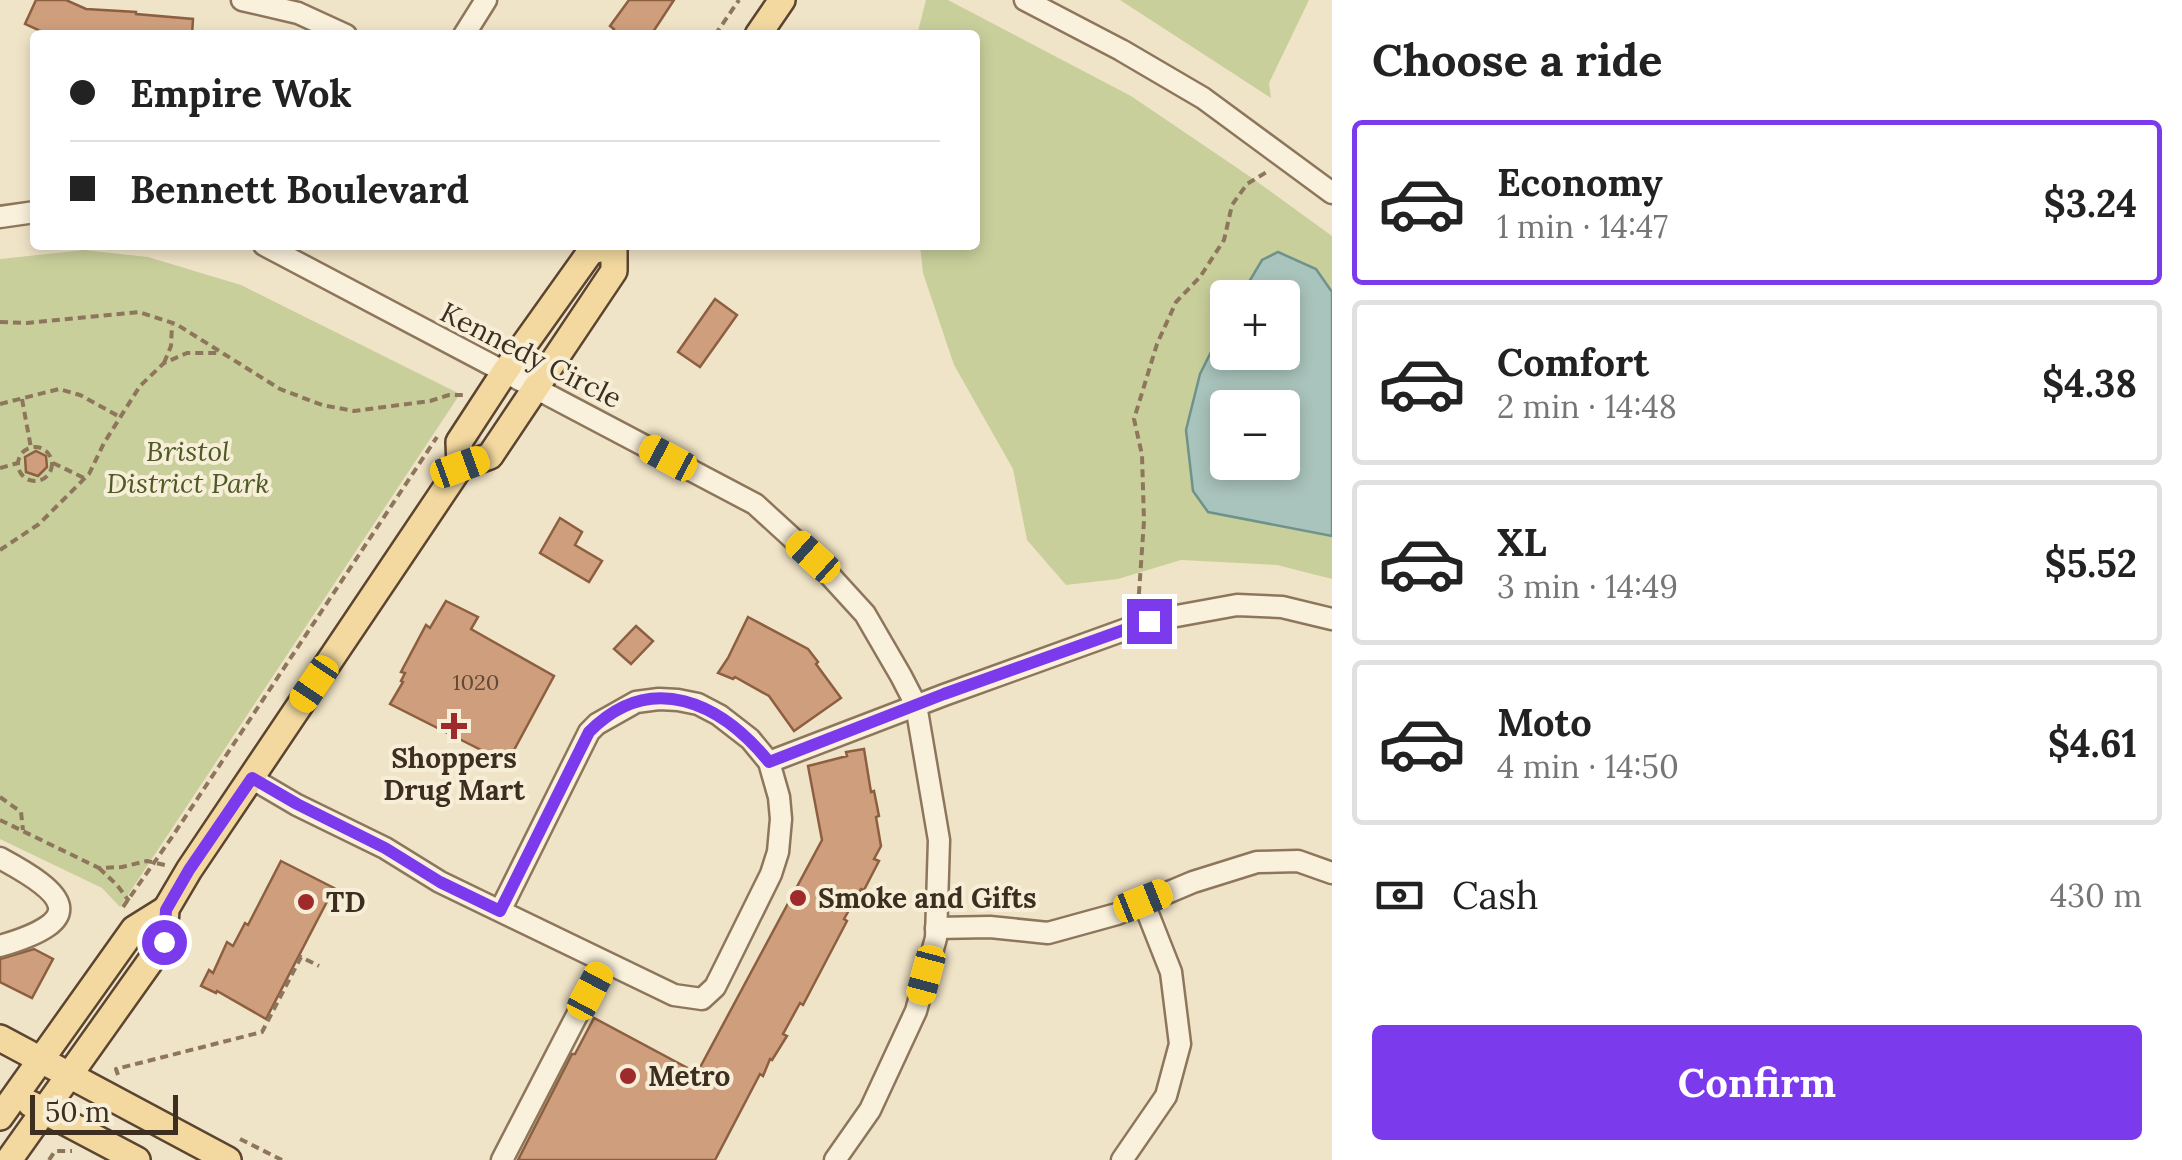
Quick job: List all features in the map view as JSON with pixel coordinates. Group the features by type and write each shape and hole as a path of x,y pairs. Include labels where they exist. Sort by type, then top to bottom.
{"main road":[{"path":"761,30 782,0"},
{"path":"10,1160 164,942 166,910 189,870 460,467 459,442 504,373 595,250"},
{"path":"460,467 490,456 614,271 614,250"},
{"path":"0,1117 8,1091 40,1060 134,930 166,910"},
{"path":"0,1038 228,1160"},
{"path":"8,1091 137,1160"}],"street":[{"path":"242,0 298,14 335,30"},
{"path":"467,30 486,0"},
{"path":"1025,0 1203,98 1332,192"},
{"path":"0,216 30,213"},
{"name":"Kennedy Circle","path":"273,250 754,504 813,557 865,614 916,705 940,840 936,938 916,1011 870,1110 835,1160"},
{"path":"769,762 1149,621 1237,606 1282,606 1332,620"},
{"path":"252,778 385,848 440,882 604,963 674,995 696,1000 715,986 771,874 778,852 780,796 769,762 750,739 719,714 698,704 659,699 636,702 611,715 589,732 500,911"},
{"path":"0,858 29,874 50,892 59,900 61,911 57,920 30,937 0,946"},
{"path":"936,928 990,927 1048,933 1117,914 1193,882 1257,862 1298,861 1332,873"},
{"path":"0,869 50,892"},
{"path":"1122,1160 1166,1096 1180,1044 1171,972 1143,901"},
{"path":"502,1160 604,963"}],"path":[{"path":"718,30 739,0"},
{"path":"1137,626 1144,521 1142,455 1134,419 1157,344 1176,302 1200,277 1224,240 1232,204 1247,184 1286,160"},
{"path":"0,322 28,324 139,312 171,323 280,389 322,406 354,411 465,395 461,400"},
{"path":"164,363 171,346 171,323"},
{"path":"0,550 39,524 84,478 140,386 164,363 187,353 224,354"},
{"path":"0,404 59,389 80,395 120,417"},
{"path":"22,399 31,448"},
{"path":"120,912 440,433"},
{"path":"31,448 43,449 52,463 46,477 35,481 24,477 18,462 31,448"},
{"path":"0,468 18,462"},
{"path":"52,463 84,478"},
{"path":"0,798 21,812 23,830"},
{"path":"0,820 99,868 118,885 134,909"},
{"path":"99,868 147,862 189,870"},
{"path":"116,1069 262,1032 302,957 319,966"},
{"path":"50,1160 55,1151"}],"green space":[{"path":"926,0 948,0 1131,96 1332,236 1332,579 1277,565 1181,560 1118,579 1066,585 1027,540 1013,469 954,365 923,273 921,250 980,250 980,30 918,30"},
{"path":"1120,0 1309,0 1269,83 1271,98"},
{"name":"Bristol District Park","path":"84,250 148,257 241,285 460,394 120,907 102,888 0,839 0,259"}],"water":[{"path":"1278,252 1316,269 1332,292 1332,536 1208,512 1193,491 1186,430 1200,374 1210,354 1210,370 1300,370 1300,280 1250,280 1262,260"}],"building":[{"path":"36,0 66,0 86,9 193,19 192,30 38,30 25,24"},
{"path":"629,0 674,0 654,30 613,30 610,26"},
{"path":"715,299 737,315 700,367 678,352"},
{"path":"36,451 46,456 47,467 38,476 26,472 25,457"},
{"path":"560,518 582,532 575,545 602,561 589,582 540,553"},
{"path":"446,601 478,617 471,629 554,676 507,763 390,704 403,682 405,673 401,672 426,625 430,628"},
{"path":"748,617 808,649 841,698 794,731 769,696 735,677 718,673"},
{"path":"636,626 653,641 631,664 614,649"},
{"path":"864,749 879,816 876,817 881,846 874,859 879,861 844,919 847,921 803,1005 800,1003 783,1034 787,1036 763,1076 760,1074 715,1160 518,1160 594,1018 697,1073 822,840 808,766"},
{"path":"281,861 334,888 266,1019 201,986 209,970 213,973 227,942 233,946 245,923 248,925"},
{"path":"34,949 53,959 32,998 0,982 0,959"}],"place":[{"name":"Shoppers Drug Mart","path":"454,726"},
{"name":"Smoke and Gifts","path":"798,898"},
{"name":"TD","path":"306,902"},
{"name":"Metro","path":"628,1076"}],"route":[{"path":"164,942 166,910 252,778 500,911 589,732 636,702 659,699 698,704 719,714 750,739 769,762 1149,621"}]}
